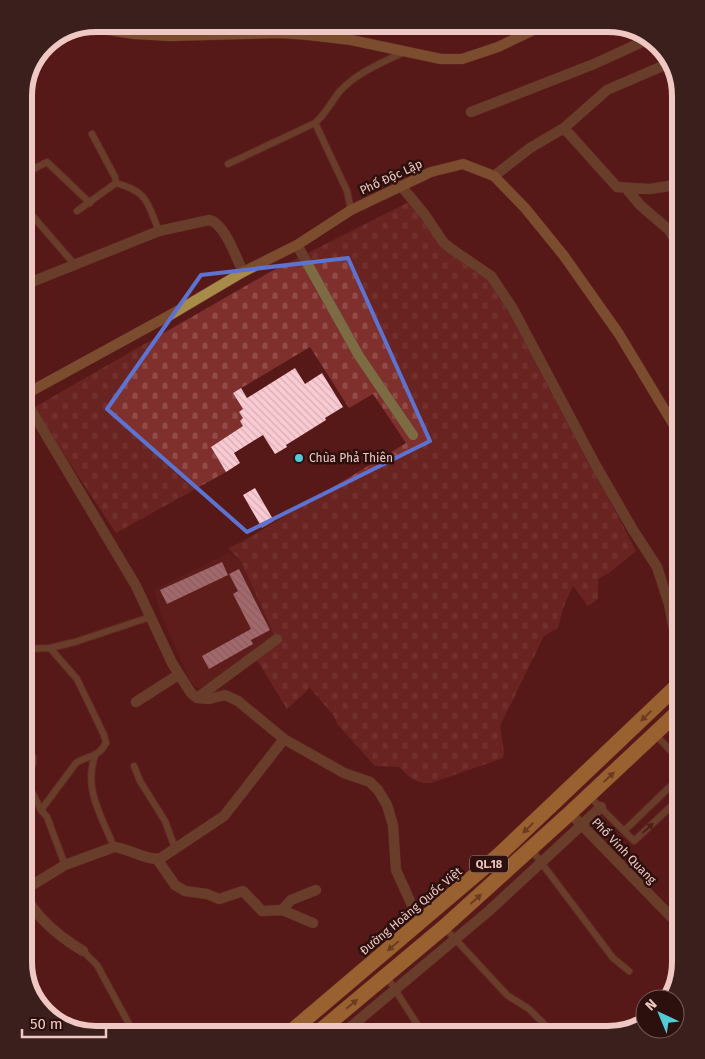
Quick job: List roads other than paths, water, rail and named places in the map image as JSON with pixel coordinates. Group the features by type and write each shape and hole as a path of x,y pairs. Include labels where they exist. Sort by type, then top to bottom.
{"highway":[{"name":"Đường Hoàng Quốc Việt","path":"297,1026 500,854 672,691"},
{"name":"QL.18","path":"326,1026 444,927 589,796 672,718"}],"street":[{"path":"121,32 170,36 281,33 308,35 351,40 441,59 462,59 498,47 528,33"},
{"path":"471,112 594,64 642,42"},
{"path":"494,176 530,148 564,128 607,90 664,65"},
{"path":"564,128 613,185 626,188 650,189 672,185"},
{"name":"Phố Độc Lập","path":"33,392 243,272 297,245 351,210 431,172 464,164 494,176 525,208 564,256 620,334 672,421"},
{"path":"402,187 425,215 443,242 491,276 513,309 595,464 657,567 672,619"},
{"path":"626,188 640,205 672,235"},
{"path":"33,282 159,232 209,220 215,221 224,233 243,272"},
{"path":"297,245 359,356 413,435"},
{"path":"33,412 136,586 178,675 191,693 197,698 210,699 225,695 238,701 284,739 344,773 370,782 378,790 387,805 393,825 396,870 420,923"},
{"path":"197,698 277,638"},
{"path":"136,702 178,675"},
{"path":"32,886 64,865 114,847 157,859 224,816 284,739"},
{"path":"352,1026 490,910 601,808"},
{"name":"Phố Vinh Quang","path":"570,813 672,917"},
{"path":"157,859 174,885 184,891 207,894 219,899 243,892 262,911 282,910 313,923"},
{"path":"282,910 291,900 316,890"},
{"path":"32,906 46,923 83,951"}],"lane":[{"path":"228,164 315,123 341,90 355,77 404,52"},
{"path":"315,123 347,191 351,210"},
{"path":"92,134 115,177 116,183"},
{"path":"33,169 47,162 90,203"},
{"path":"77,211 116,183"},
{"path":"116,183 134,188 145,198 159,232"},
{"path":"33,216 75,265"},
{"path":"32,649 50,648 150,617"},
{"path":"41,810 76,763 82,759 95,756 103,749 106,743 77,679 50,648"},
{"path":"655,734 672,752"},
{"path":"95,756 91,768 93,798 114,847"},
{"path":"134,766 140,781 165,820 175,848"},
{"path":"624,831 672,785"},
{"path":"32,792 41,810 47,817 64,865"},
{"path":"589,796 634,841 672,805"},
{"path":"531,849 613,958 629,971"},
{"path":"444,927 507,995 529,1009 546,1026"},
{"path":"83,951 97,965 130,1026"},
{"path":"386,976 418,1026"}],"place":[{"name":"Chùa Phả Thiên","path":"299,458"}]}
